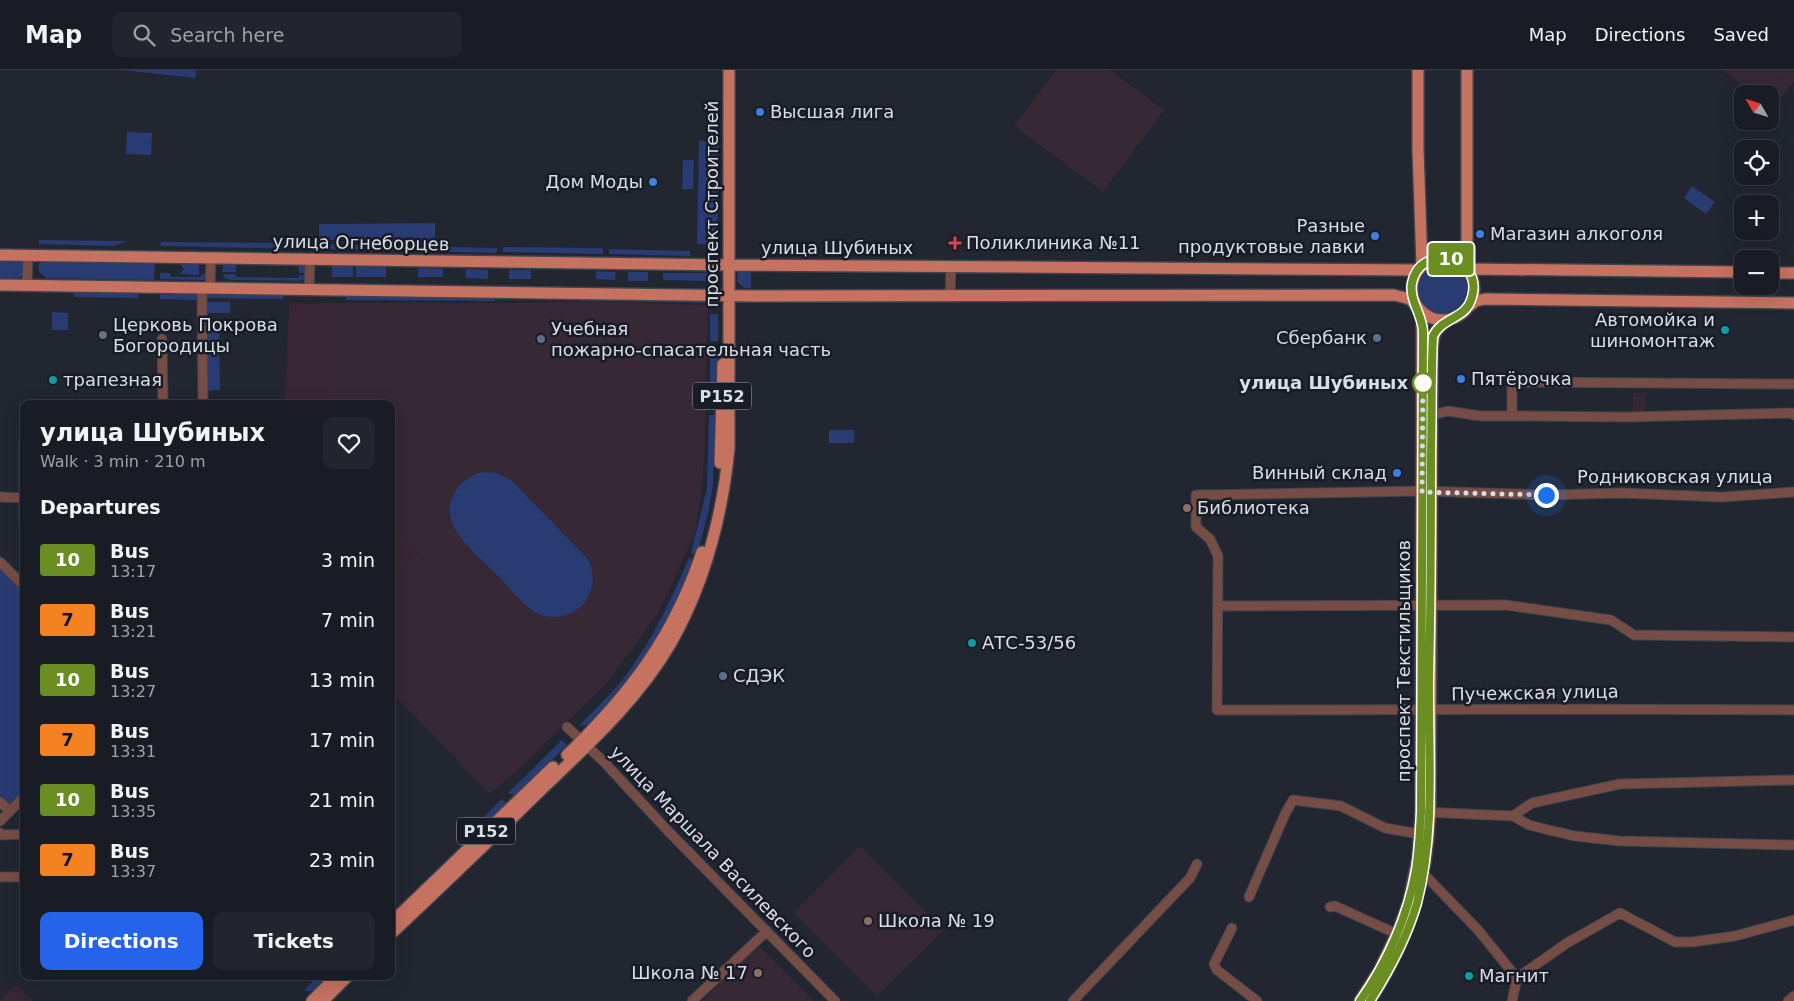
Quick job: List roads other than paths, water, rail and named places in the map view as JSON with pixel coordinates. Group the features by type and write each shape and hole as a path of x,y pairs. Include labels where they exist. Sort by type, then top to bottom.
{"main road":[{"name":"проспект Строителей","path":"721,70 726,265"},
{"name":"проспект Строителей","path":"395,930 584,743 645,668 663,640 691,582 705,542 716,498 721,450 726,295 729,70"},
{"path":"1418,70 1420,268"},
{"path":"1466,70 1467,269"},
{"name":"улица Огнеборцев","path":"0,256 726,265"},
{"path":"1417,307 1412,290 1413,279 1420,268 1432,260 1442,258 1454,260 1467,269 1472,278 1474,287 1472,300 1467,308"},
{"name":"улица Шубиных","path":"726,265 1420,268"},
{"path":"1467,269 1734,272"},
{"path":"1779,273 1794,273"},
{"path":"0,285 726,295 1394,295 1410,299 1427,316 1435,319 1450,319 1460,315 1476,302 1485,299 1794,303"},
{"name":"проспект Текстильщиков","path":"1370,1001 1406,934 1416,904 1426,812 1427,492 1423,326 1417,307"},
{"name":"проспект Текстильщиков","path":"1427,492 1432,415 1433,336 1442,323 1450,319"},
{"name":"проспект Строителей","path":"395,919 584,743"},
{"name":"проспект Текстильщиков","path":"1360,1001 1397,934 1420,873 1419,834 1426,812"},
{"path":"312,1001 333,980"},
{"path":"323,1001 344,980"}],"street":[{"path":"28,256 28,285"},
{"path":"203,400 206,288 210,258"},
{"path":"309,289 310,260"},
{"path":"950,296 951,267"},
{"path":"162,339 163,400"},
{"path":"1512,416 1512,382 1794,384"},
{"path":"1432,415 1448,411 1480,416 1626,417 1792,413 1794,415"},
{"name":"Родниковская улица","path":"1219,606 1218,556 1210,539 1196,527 1196,495 1427,492 1546,495 1621,493 1722,497 1794,492"},
{"path":"0,497 20,494"},
{"path":"0,562 20,582"},
{"path":"1219,606 1506,605 1599,617 1621,625 1634,635 1794,637"},
{"name":"Пучежская улица","path":"1219,606 1217,710 1632,708 1794,710"},
{"name":"улица Маршала Василевского","path":"567,727 835,1001"},
{"path":"1513,816 1532,803 1620,784 1794,780"},
{"path":"1249,897 1285,814 1294,800 1342,806 1385,828 1419,834"},
{"path":"0,821 20,801"},
{"path":"0,802 10,811"},
{"path":"1426,812 1513,816 1529,824 1575,836 1620,841 1794,845"},
{"path":"0,833 2,835 20,834"},
{"path":"1073,1001 1190,878 1196,864"},
{"path":"1420,873 1478,930 1517,978"},
{"path":"0,877 20,877"},
{"path":"1330,907 1335,906 1397,934"},
{"path":"1512,1001 1517,978 1567,943 1620,913 1675,942 1692,942 1735,936 1794,920"},
{"path":"1232,928 1214,964 1217,970 1257,1001"},
{"path":"692,1001 767,931"},
{"path":"1080,993 1088,1001"},
{"path":"1788,1001 1794,996"}],"place":[{"name":"Высшая лига","path":"760,112"},
{"name":"Дом Моды","path":"653,182"},
{"name":"Магазин алкоголя","path":"1480,234"},
{"name":"Разные продуктовые лавки","path":"1375,236"},
{"name":"Поликлиника №11","path":"955,243"},
{"name":"Автомойка и шиномонтаж","path":"1725,330"},
{"name":"Церковь Покрова Богородицы","path":"103,335"},
{"name":"Сбербанк","path":"1377,338"},
{"name":"Учебная пожарно-спасательная часть","path":"541,339"},
{"name":"Пятёрочка","path":"1461,379"},
{"name":"трапезная","path":"53,380"},
{"name":"улица Шубиных","path":"1423,383"},
{"name":"Винный склад","path":"1397,473"},
{"name":"Библиотека","path":"1187,508"},
{"name":"АТС-53/56","path":"972,643"},
{"name":"СДЭК","path":"723,676"},
{"name":"Школа № 19","path":"868,921"},
{"name":"Школа № 17","path":"758,973"},
{"name":"Магнит","path":"1469,976"}]}
